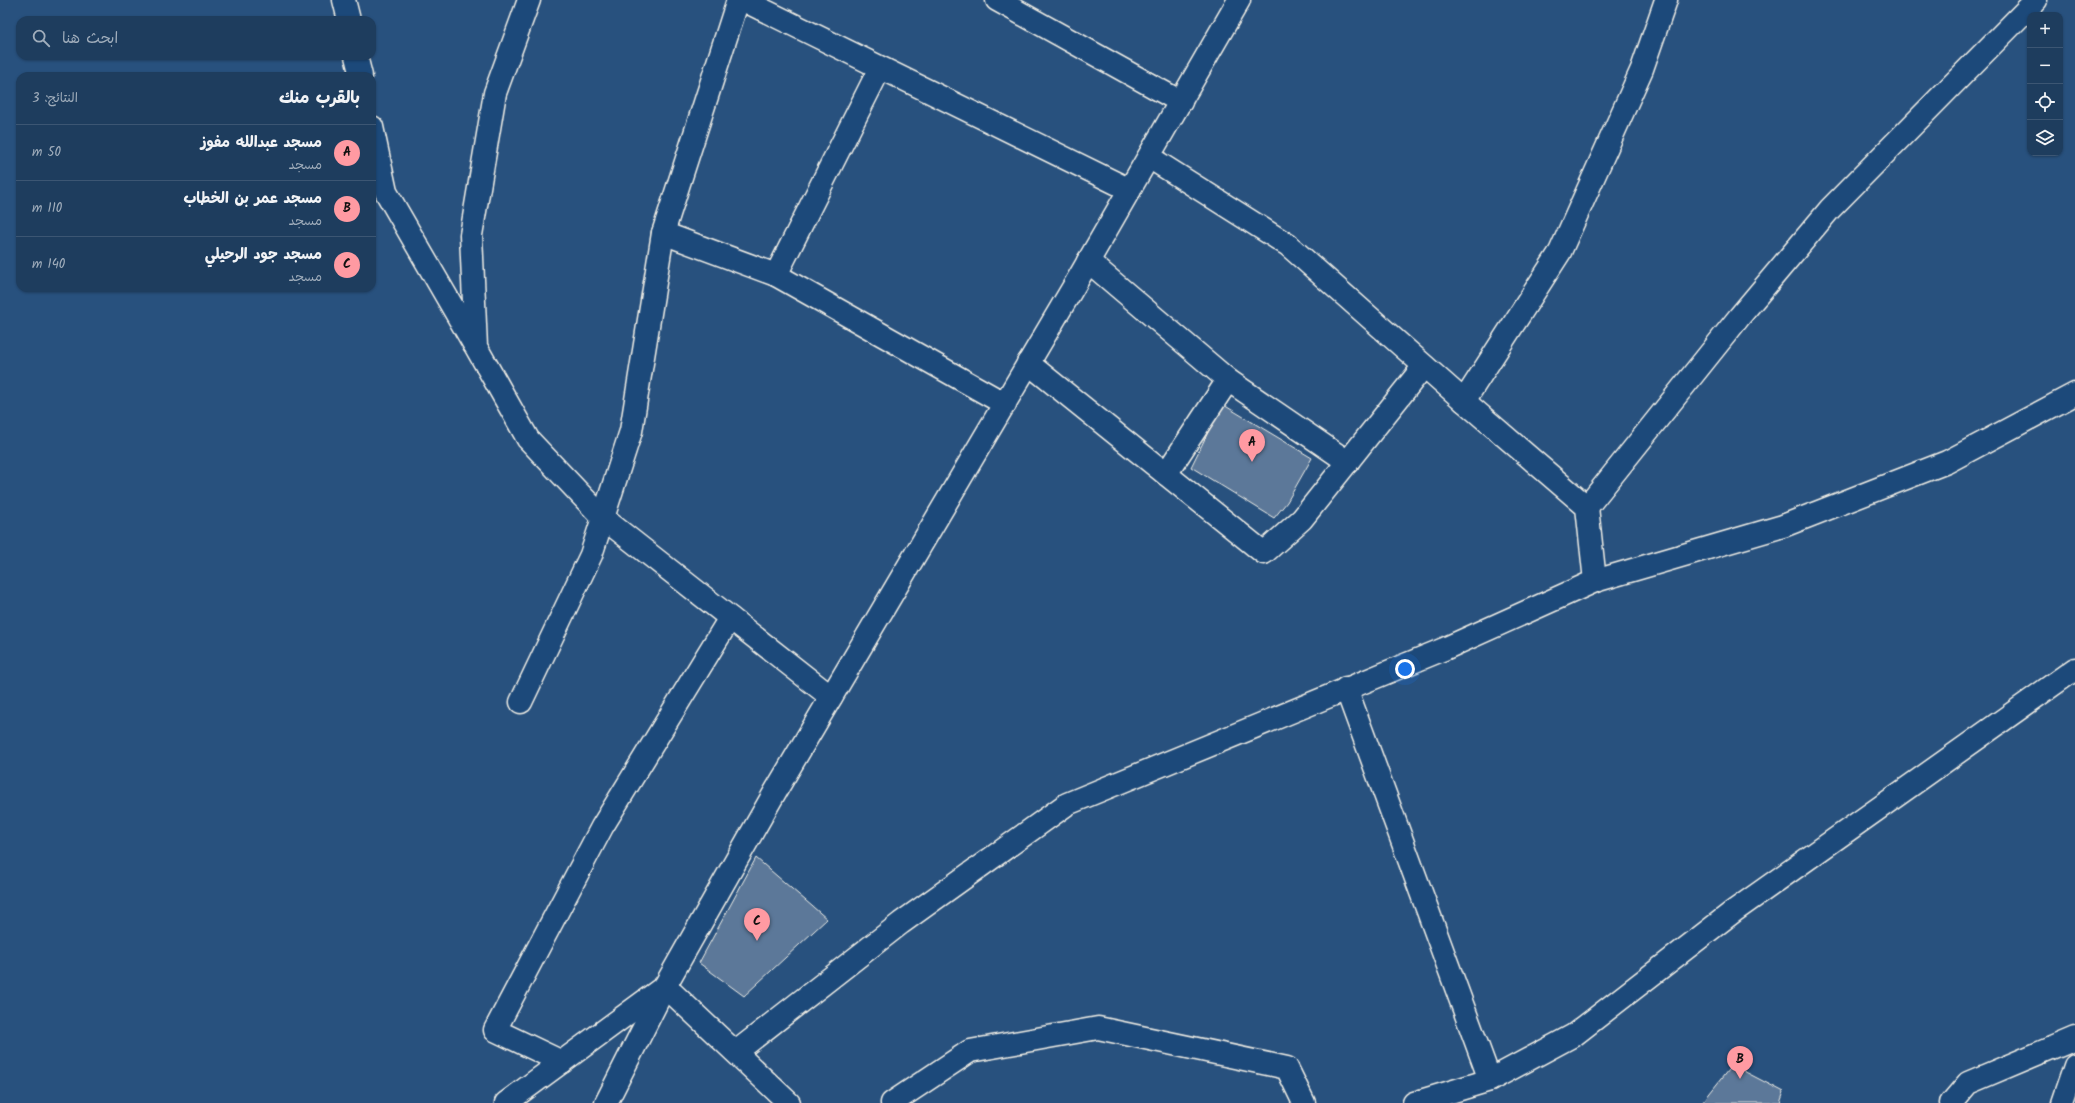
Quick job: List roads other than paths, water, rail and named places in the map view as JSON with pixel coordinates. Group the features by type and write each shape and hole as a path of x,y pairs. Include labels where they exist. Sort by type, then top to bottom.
{"street":[{"path":"344,0 347,16"},
{"path":"476,347 471,235 495,93 529,0"},
{"path":"521,702 591,556 631,431 663,233 738,0"},
{"path":"743,0 1130,190"},
{"path":"997,0 1181,102"},
{"path":"606,1103 665,986 831,697 1005,404 1239,0"},
{"path":"1464,401 1560,252 1642,69 1666,0"},
{"path":"1586,507 1740,316 1830,209 2036,0"},
{"path":"357,60 360,72"},
{"path":"776,275 880,68"},
{"path":"376,146 386,192 528,439 603,518 831,697"},
{"path":"1149,157 1288,245 1586,507 1595,581"},
{"path":"663,233 776,275 1005,404"},
{"path":"1088,261 1228,380 1348,462"},
{"path":"1028,363 1264,553 1302,519 1424,366"},
{"path":"1166,474 1228,380"},
{"path":"736,1052 901,923 1067,804 1444,649 1595,581 1783,526 1947,462 2075,394"},
{"path":"562,1062 495,1030 602,826 730,618"},
{"path":"1414,1103 1490,1080 1574,1035 1734,911 2075,669"},
{"path":"1346,688 1490,1080"},
{"path":"506,1103 665,986"},
{"path":"665,986 789,1103"},
{"path":"892,1103 970,1051 1098,1028 1287,1068 1304,1103"},
{"path":"1951,1103 1968,1083 2075,1038"},
{"path":"2062,1103 2075,1065"}],"place":[{"name":"مسجد عبدالله مفوز","path":"1252,462"},
{"name":"مسجد جود الرحيلي","path":"757,941"},
{"name":"مسجد عمر بن الخطاب","path":"1740,1079"}]}
